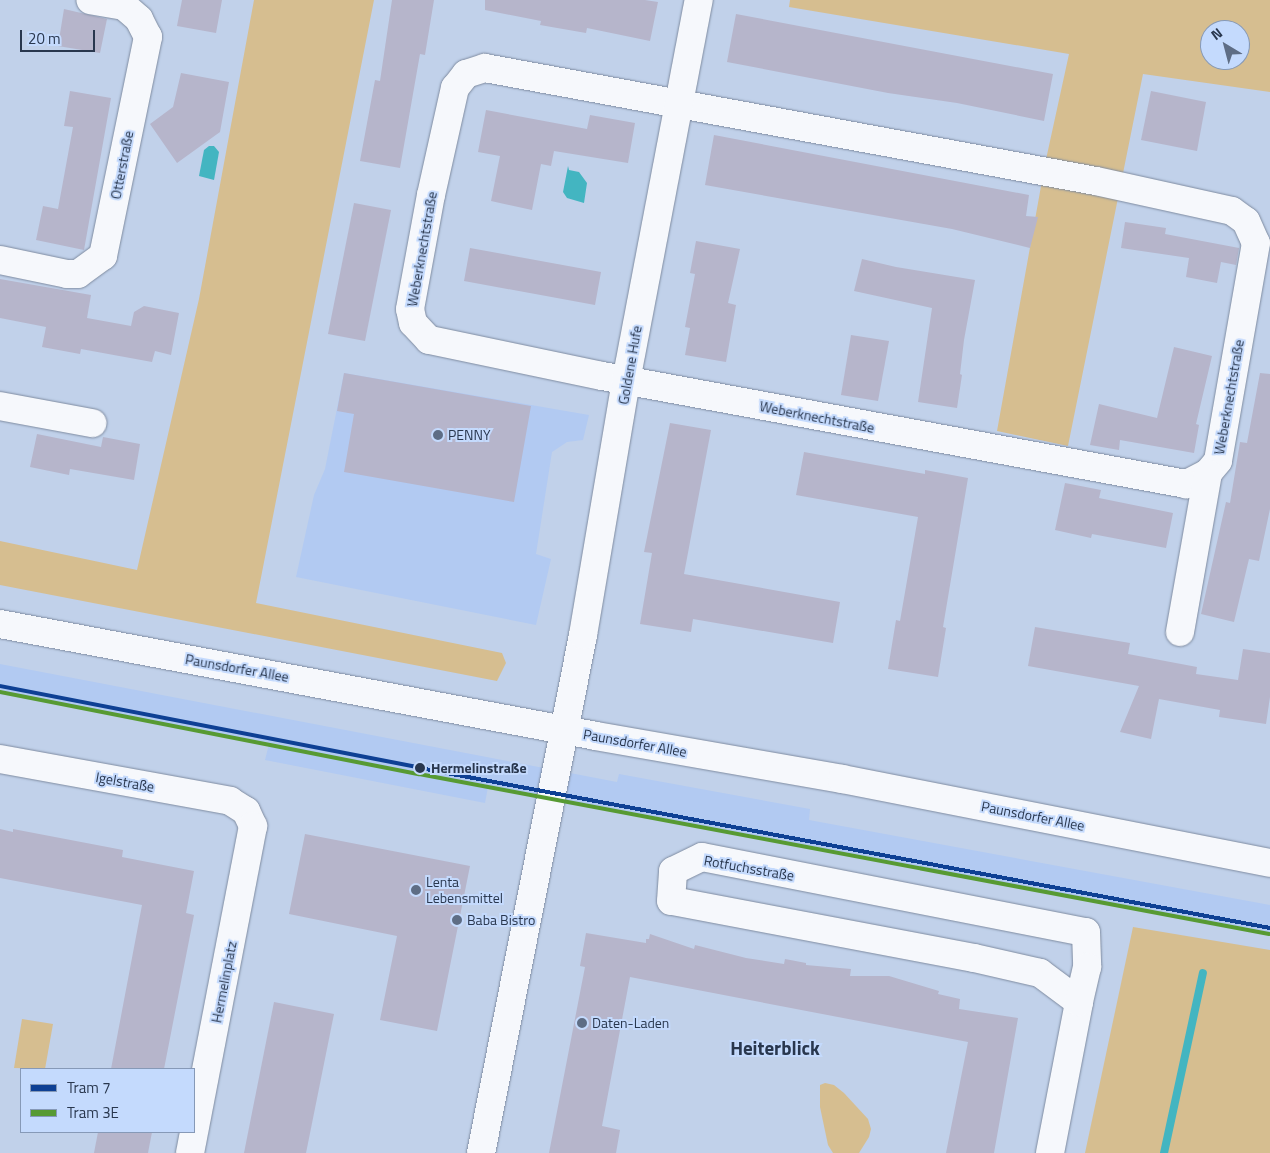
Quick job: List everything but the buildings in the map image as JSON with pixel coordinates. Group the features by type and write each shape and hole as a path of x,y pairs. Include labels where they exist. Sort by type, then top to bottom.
{"street":[{"name":"Otterstraße","path":"0,260 67,274 78,274 104,256 148,37 138,19 124,6 91,0"},
{"name":"Goldene Hufe","path":"563,730 583,635 626,381 699,0"},
{"name":"Weberknechtstraße","path":"486,68 678,105 1096,181 1232,211 1246,221 1256,242 1218,461 1208,473 1186,484 626,381 429,340 421,333 413,323 410,309 431,195 455,88 466,74 486,68"},
{"path":"0,406 92,423"},
{"path":"1180,632 1208,473"},
{"name":"Paunsdorfer Allee","path":"0,624 563,730 860,783 1270,863"},
{"path":"481,1153 553,792 563,730"},
{"name":"Igelstraße","path":"0,759 230,801 246,811"},
{"name":"Hermelinplatz","path":"195,1127 253,826 246,811"},
{"name":"Rotfuchsstraße","path":"1050,1153 1087,966 1086,932 702,857 674,871 671,901 974,958 1040,973 1079,1002"},
{"name":"Hermelinplatz","path":"190,1153 194,1133"}],"shaded area":[{"path":"254,0 374,0 256,603 502,653 506,663 497,681 0,585 0,541 137,570 199,299"},
{"path":"790,0 1270,0 1270,92 1143,74 1068,446 997,431 1045,164 1069,54 789,7"},
{"path":"209,146 214,146 219,152 214,180 199,176 204,150"},
{"path":"568,166 569,170 579,172 587,183 584,203 567,198 563,192"},
{"path":"344,373 589,415 583,440 567,442 552,452 536,554 551,559 536,625 296,577 314,495 325,469"},
{"path":"0,664 617,782 619,774 810,809 809,820 1270,905 1270,934 488,787 485,803 265,760 269,744 0,694"},
{"path":"1133,927 1270,950 1270,1153 1085,1153"},
{"path":"22,1019 53,1024 45,1068 14,1068"},
{"path":"825,1083 834,1085 844,1093 868,1119 871,1129 869,1137 859,1153 833,1153 828,1145 820,1107 820,1085"}],"waterway":[{"path":"1164,1153 1203,973"}],"tram line":[{"name":"7","path":"0,686 420,768 1270,928"},
{"name":"3E","path":"0,692 419,774 1269,934"}],"place":[{"name":"PENNY","path":"438,435"},
{"name":"Hermelinstraße","path":"420,768"},
{"name":"Lenta Lebensmittel","path":"416,890"},
{"name":"Baba Bistro","path":"457,920"},
{"name":"Daten-Laden","path":"582,1023"}],"district":[{"name":"Heiterblick","path":"775,1048"}]}
